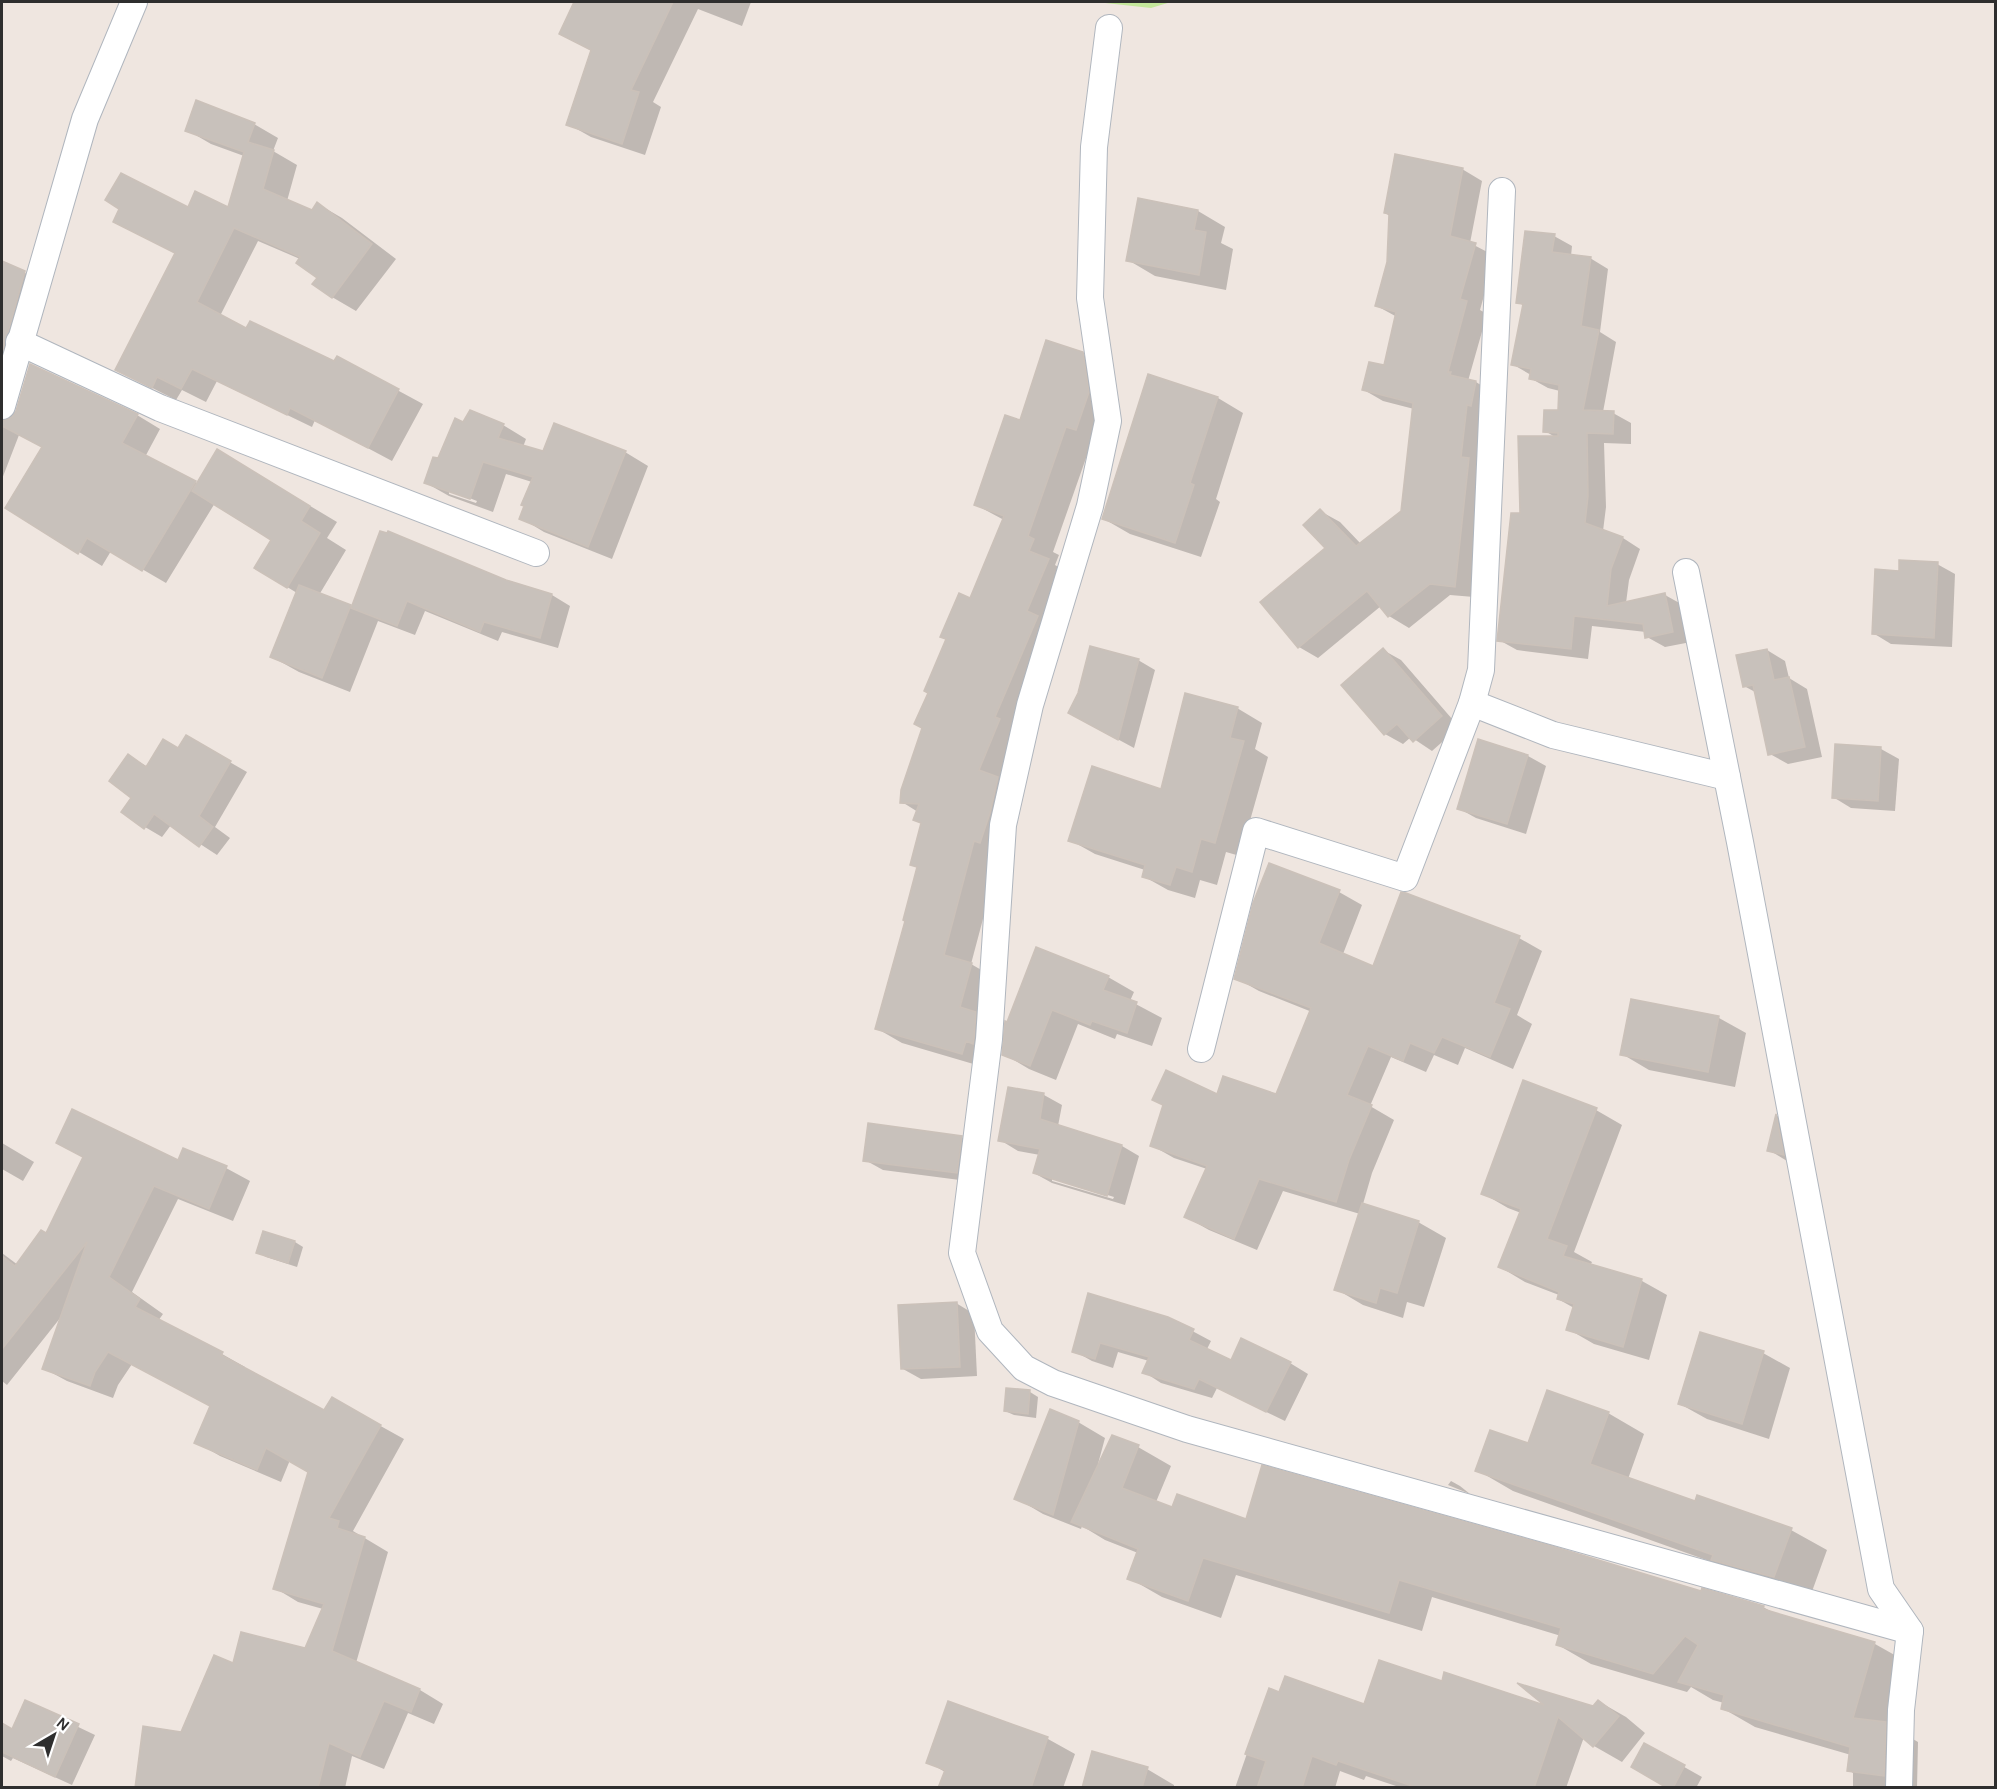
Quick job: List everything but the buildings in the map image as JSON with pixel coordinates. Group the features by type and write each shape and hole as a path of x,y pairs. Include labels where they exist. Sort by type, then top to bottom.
{"street":[{"path":"2,406 85,119 134,2"},
{"path":"1109,28 1094,147 1090,298 1108,421 1090,506 1030,705 1003,825 989,1040 962,1253 990,1331 1024,1368 1053,1383 1187,1429 1910,1631"},
{"path":"1201,1049 1256,831 1405,878 1472,703 1481,670 1502,191"},
{"path":"19,342 160,408 536,553"},
{"path":"1686,572 1881,1589 1910,1631 1901,1710 1899,1788"},
{"path":"1472,703 1553,735 1727,777"}],"green space":[{"path":"1096,2 1171,2 1151,8"}]}
